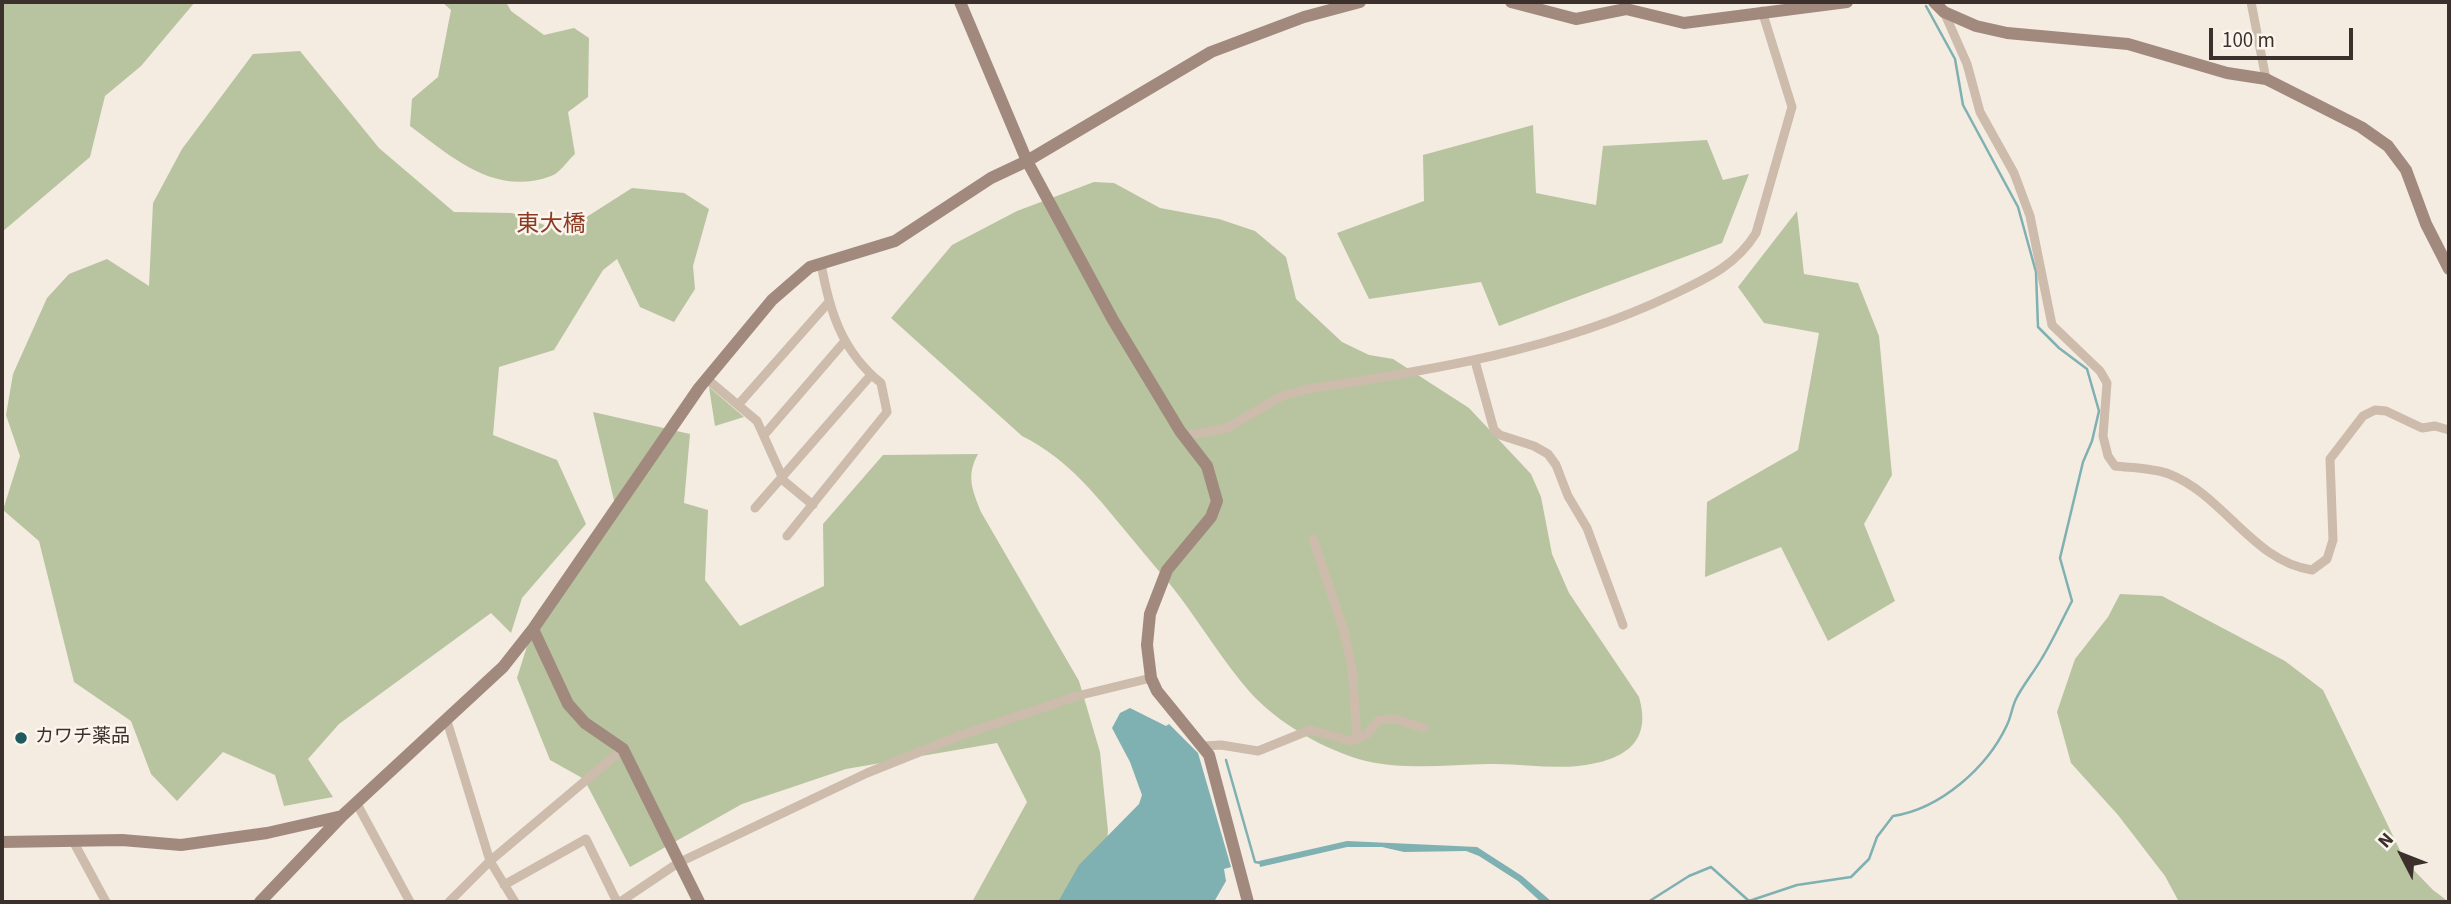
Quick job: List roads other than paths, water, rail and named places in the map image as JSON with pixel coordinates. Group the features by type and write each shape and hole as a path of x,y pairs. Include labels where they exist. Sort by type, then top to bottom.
{"street":[{"path":"961,2 1027,160 1113,320 1184,436 1208,466 1217,501 1211,517 1167,570 1150,614 1147,645 1151,678 1172,712 1204,746 1213,765 1248,902"},
{"path":"260,902 342,816 447,722 503,667 533,629 706,379 772,300 810,267 895,241 991,178 1027,160 1211,52 1304,17 1360,2"},
{"path":"1511,2 1576,19 1626,9 1684,23 1762,11 1777,6 1847,2"},
{"path":"1934,2 1944,12 1967,64 1980,112 2014,173 2030,216 2052,325 2100,372 2107,383 2103,436 2108,456 2115,466 2168,473 2218,506 2264,549 2286,563 2312,570 2327,559 2333,540 2330,459 2363,416 2375,410 2386,411 2422,428 2435,426 2449,430"},
{"path":"2251,2 2266,79"},
{"path":"1184,436 1227,428 1282,396 1308,389 1475,361 1578,334 1656,303 1720,271 1745,250 1766,205 1792,107 1762,11"},
{"path":"1944,12 1976,26 2007,33 2128,44 2227,73 2266,79 2361,127 2388,146 2406,170 2426,224 2449,269"},
{"path":"788,536 887,412 881,383 871,375 845,341 828,303 821,263"},
{"path":"738,405 828,303"},
{"path":"764,435 845,341"},
{"path":"1475,361 1494,430 1500,435 1534,446 1548,454 1556,465 1568,496 1587,528 1623,625"},
{"path":"755,508 871,375"},
{"path":"706,379 757,421 782,477 813,505"},
{"path":"1313,539 1349,655 1357,739"},
{"path":"533,629 568,705 585,723 623,749 699,902"},
{"path":"505,885 586,839 619,902 678,863 867,773 962,735 1077,696 1151,678"},
{"path":"1204,746 1221,745 1258,751 1310,730 1343,741 1357,739 1379,720 1394,719 1424,728"},
{"path":"447,722 491,862 514,902"},
{"path":"449,902 491,862 623,749"},
{"path":"357,804 410,902"},
{"path":"2,842 73,841 180,845 267,833 342,816"},
{"path":"73,841 106,902"}],"water":[{"path":"1130,708 1166,726 1169,724 1198,753 1231,867 1224,869 1226,881 1214,902 1058,902 1079,865 1139,804 1142,795 1130,762 1112,728 1120,713"},
{"path":"1347,841 1477,847 1522,876 1552,902 1541,902 1518,881 1479,856 1466,851 1404,852 1382,847 1347,847 1260,867 1259,861"}],"waterway":[{"path":"1648,902 1689,876 1711,867 1749,901 1797,885 1851,877 1869,859 1877,837 1893,816 1928,805 1975,771 1998,741 2019,694 2046,651 2072,601 2060,558 2083,462 2092,441 2099,411 2087,369 2059,348 2038,327 2036,272 2018,207 1963,105 1955,59 1926,6"},
{"path":"1226,760 1255,862 1261,863"}],"place":[{"name":"カワチ薬品","path":"21,738"}],"district":[{"name":"東大橋","path":"551,226"}]}
